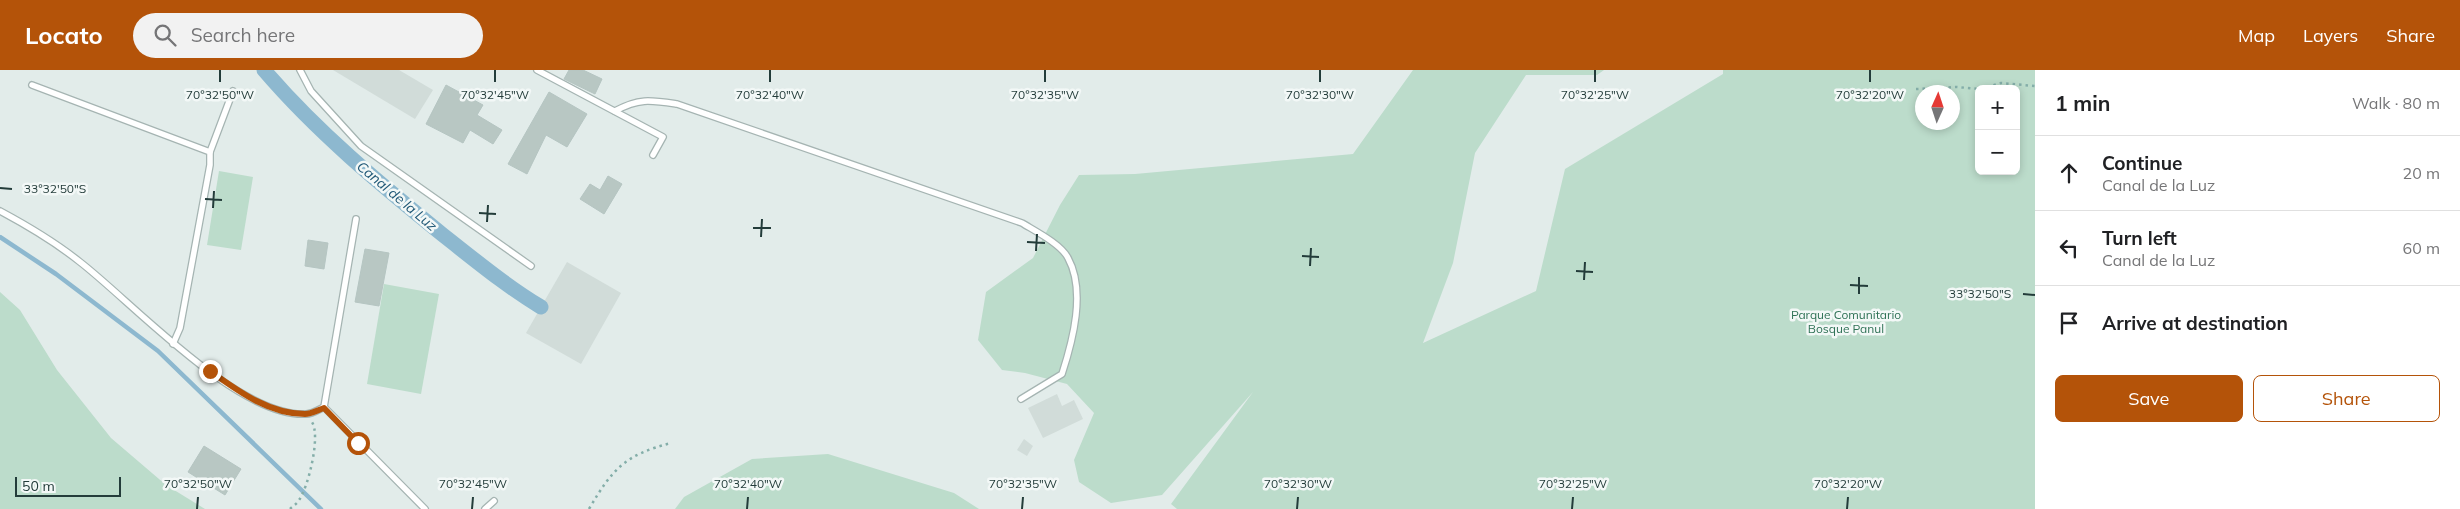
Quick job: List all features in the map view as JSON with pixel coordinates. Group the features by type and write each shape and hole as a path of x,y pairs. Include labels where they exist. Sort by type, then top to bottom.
{"lane":[{"path":"300,70 311,91 361,146 531,266"},
{"path":"537,70 663,137 653,155"},
{"path":"32,84 210,152"},
{"path":"173,344 180,328 210,166 210,152 233,91"},
{"path":"614,110 632,102 653,100 677,104 1022,223 1048,239 1068,257 1078,294 1073,340 1062,374 1021,399"},
{"path":"0,211 32,228 80,262 173,344 246,396 277,410 307,414 324,408"},
{"path":"324,408 356,219"},
{"path":"324,408 425,509"},
{"path":"485,509 494,501"}],"path":[{"path":"1994,85 2001,83 2035,86"},
{"path":"1960,87 1975,89"},
{"path":"290,509 300,500 312,459 314,426 307,414"},
{"path":"589,509 621,463 636,454 671,443"}],"shaded area":[{"path":"333,70 399,70 433,90 415,119"},
{"path":"567,262 621,293 581,364 526,333"},
{"path":"1057,394 1062,406 1074,400 1083,419 1043,438 1028,408"},
{"path":"1024,439 1033,446 1027,456 1017,450"}],"green space":[{"name":"Parque Comunitario Bosque Panul","path":"1413,70 1604,70 1597,75 1526,75 1475,153 1453,263 1423,343 1536,291 1565,169 1723,74 1723,70 2035,70 2035,509 1177,509 1171,504 1253,392 1162,495 1111,503 1079,482 1074,460 1094,413 1067,384 1025,373 1002,370 978,340 986,292 1033,258 1060,205 1079,175 1135,174 1353,154"},
{"path":"219,171 253,177 241,250 207,245"},
{"path":"384,284 439,294 421,394 367,384"},
{"path":"0,292 20,310 57,370 111,438 166,485 205,509 0,509"},
{"path":"828,454 954,493 979,509 675,509 684,497 752,459"}],"building":[{"path":"569,70 583,70 602,79 595,94 564,79"},
{"path":"446,85 483,105 477,115 502,130 493,144 470,130 463,143 426,124"},
{"path":"549,92 587,114 567,147 546,135 527,174 508,164"},
{"path":"608,176 622,184 604,214 580,199 590,184 600,190"},
{"path":"308,240 328,243 324,269 305,266"},
{"path":"365,249 389,253 379,306 355,302"},
{"path":"204,446 241,469 225,495 188,472"}],"waterway":[{"name":"Canal de la Luz","path":"264,70 305,115 373,177 479,263 541,307"},
{"path":"0,237 56,274 158,351 321,509"}],"route":[{"path":"210,371 246,396 277,410 307,414 324,408 358,443"}]}
